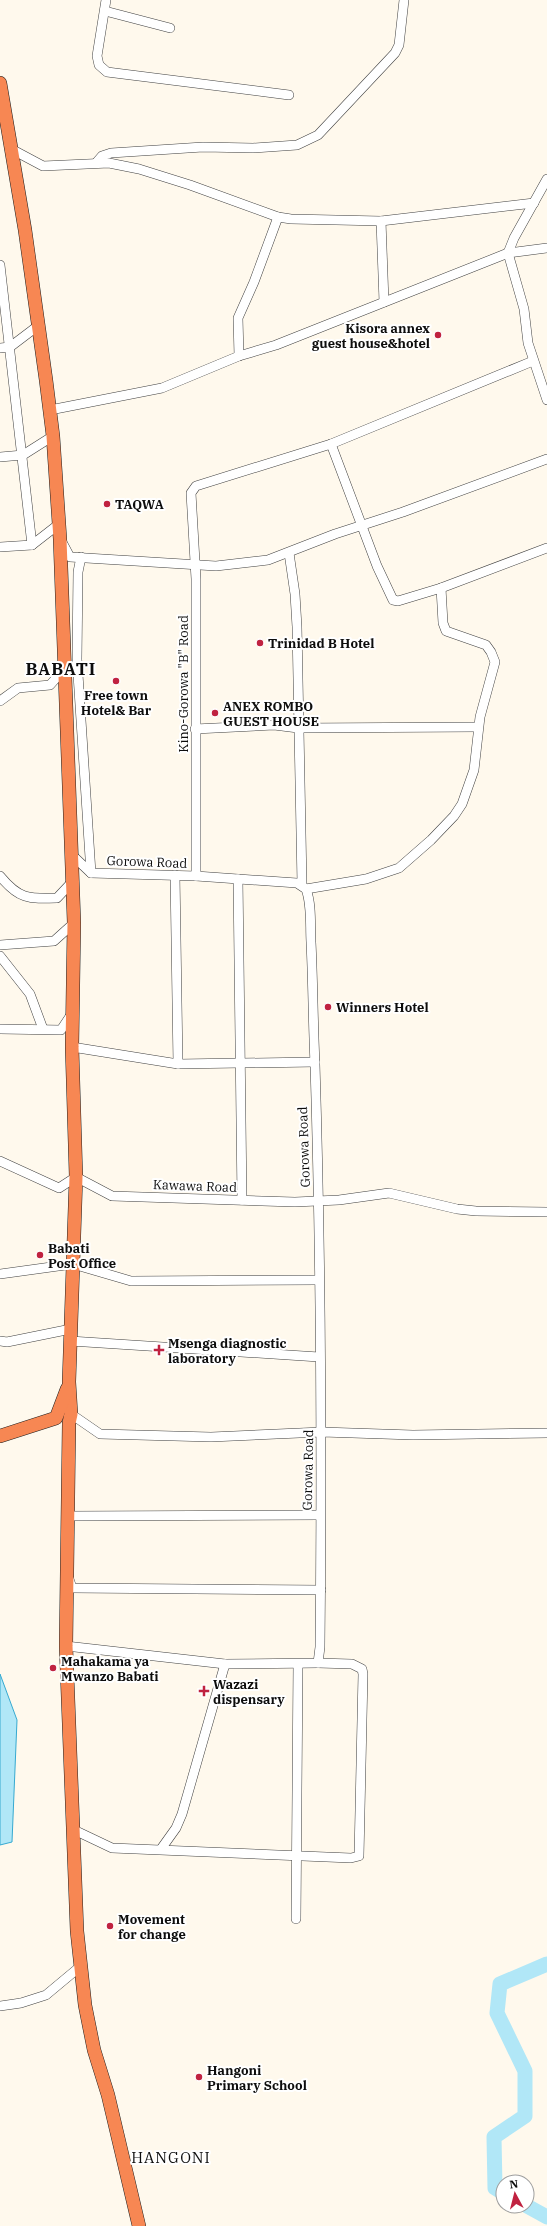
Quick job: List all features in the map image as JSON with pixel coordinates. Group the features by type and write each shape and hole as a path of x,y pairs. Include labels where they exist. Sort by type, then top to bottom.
{"highway":[{"path":"0,83 39,325 53,436 60,539 74,923 72,1047 76,1177 74,1264 70,1335 69,1516 66,1571 66,1646 77,1931 82,1965 85,2005 94,2050 108,2095 139,2226"},
{"path":"0,1437 56,1418 69,1382"},
{"path":"0,1437 70,1419"}],"street":[{"path":"106,0 97,56 99,65 107,72 289,95"},
{"path":"96,163 102,156 111,153 214,147 276,148 306,142 324,130 395,53 399,45 404,0"},
{"path":"105,11 170,28"},
{"path":"12,150 42,166 96,163 114,164 155,173 278,217 310,221 381,220 540,199"},
{"path":"547,179 540,199 514,238 508,253 524,310 526,336 547,400"},
{"path":"239,356 238,318 254,282 278,217"},
{"path":"381,220 384,302"},
{"path":"50,410 162,388 239,356 276,345 508,253 547,248"},
{"path":"0,265 23,455 32,545"},
{"path":"0,348 10,347 39,325"},
{"path":"533,361 331,444 377,566 393,600 398,601 441,588 547,548"},
{"path":"0,457 23,455 53,436"},
{"name":"Kino-Gorowa \"B\" Road","path":"196,876 195,565 191,493 196,486 331,444"},
{"path":"60,539 70,557 232,566 268,560 290,553 335,534 363,526 547,459"},
{"path":"0,547 32,545 59,524"},
{"path":"290,553 295,594 304,887 386,874 398,868 414,857 454,816 462,804 474,770 478,727 495,662 486,645 446,631 443,623 441,588"},
{"path":"81,557 78,572 77,658 91,873"},
{"path":"64,643 77,658"},
{"path":"0,701 18,688 50,685 65,668"},
{"path":"195,729 274,725 298,728 478,727"},
{"name":"Gorowa Road","path":"72,855 91,873 196,876 238,879 304,887 309,902 319,1202 319,1357 322,1432 320,1514 321,1590 320,1647 318,1663"},
{"path":"0,876 14,890 24,897 39,899 57,898 73,881"},
{"path":"175,876 178,1064"},
{"path":"238,879 239,1063 242,1200"},
{"path":"0,945 54,941 74,923"},
{"path":"0,956 30,994 43,1030"},
{"path":"0,1029 61,1030 73,1011"},
{"path":"72,1047 178,1064 314,1062"},
{"path":"0,1160 59,1188 76,1177"},
{"name":"Kawawa Road","path":"76,1177 112,1196 319,1202 389,1193 457,1209 476,1211 547,1212"},
{"path":"0,1274 74,1264 131,1280 318,1280"},
{"path":"0,1341 7,1342 70,1335 319,1357"},
{"path":"70,1419 100,1434 211,1437 322,1432 412,1434 547,1433"},
{"path":"69,1516 320,1514"},
{"path":"66,1571 72,1588 321,1590"},
{"path":"66,1646 225,1664 352,1664 362,1669 364,1674 361,1854 351,1858 296,1854 112,1848 72,1829"},
{"path":"161,1849 176,1828 182,1814 225,1664"},
{"path":"296,1919 298,1664"},
{"path":"0,2006 20,2003 46,1995 82,1965"}],"water":[{"path":"0,1674 17,1720 12,1842 0,1845"}],"waterway":[{"path":"495,2188 494,2137 525,2116 525,2071 497,2013 500,1984 547,1964"},
{"path":"535,2210 547,2217"}],"place":[{"name":"Kisora annex guest house&hotel","path":"438,335"},
{"name":"TAQWA","path":"107,504"},
{"name":"Trinidad B Hotel","path":"260,643"},
{"name":"Free town Hotel& Bar","path":"116,681"},
{"name":"ANEX ROMBO GUEST HOUSE","path":"215,713"},
{"name":"Winners Hotel","path":"328,1007"},
{"name":"Babati Post Office","path":"40,1255"},
{"name":"Msenga diagnostic laboratory","path":"159,1350"},
{"name":"Mahakama ya Mwanzo Babati","path":"53,1668"},
{"name":"Wazazi dispensary","path":"204,1691"},
{"name":"Movement for change","path":"110,1926"},
{"name":"Hangoni Primary School","path":"199,2077"}],"district":[{"name":"BABATI","path":"61,669"},
{"name":"HANGONI","path":"171,2157"}]}
